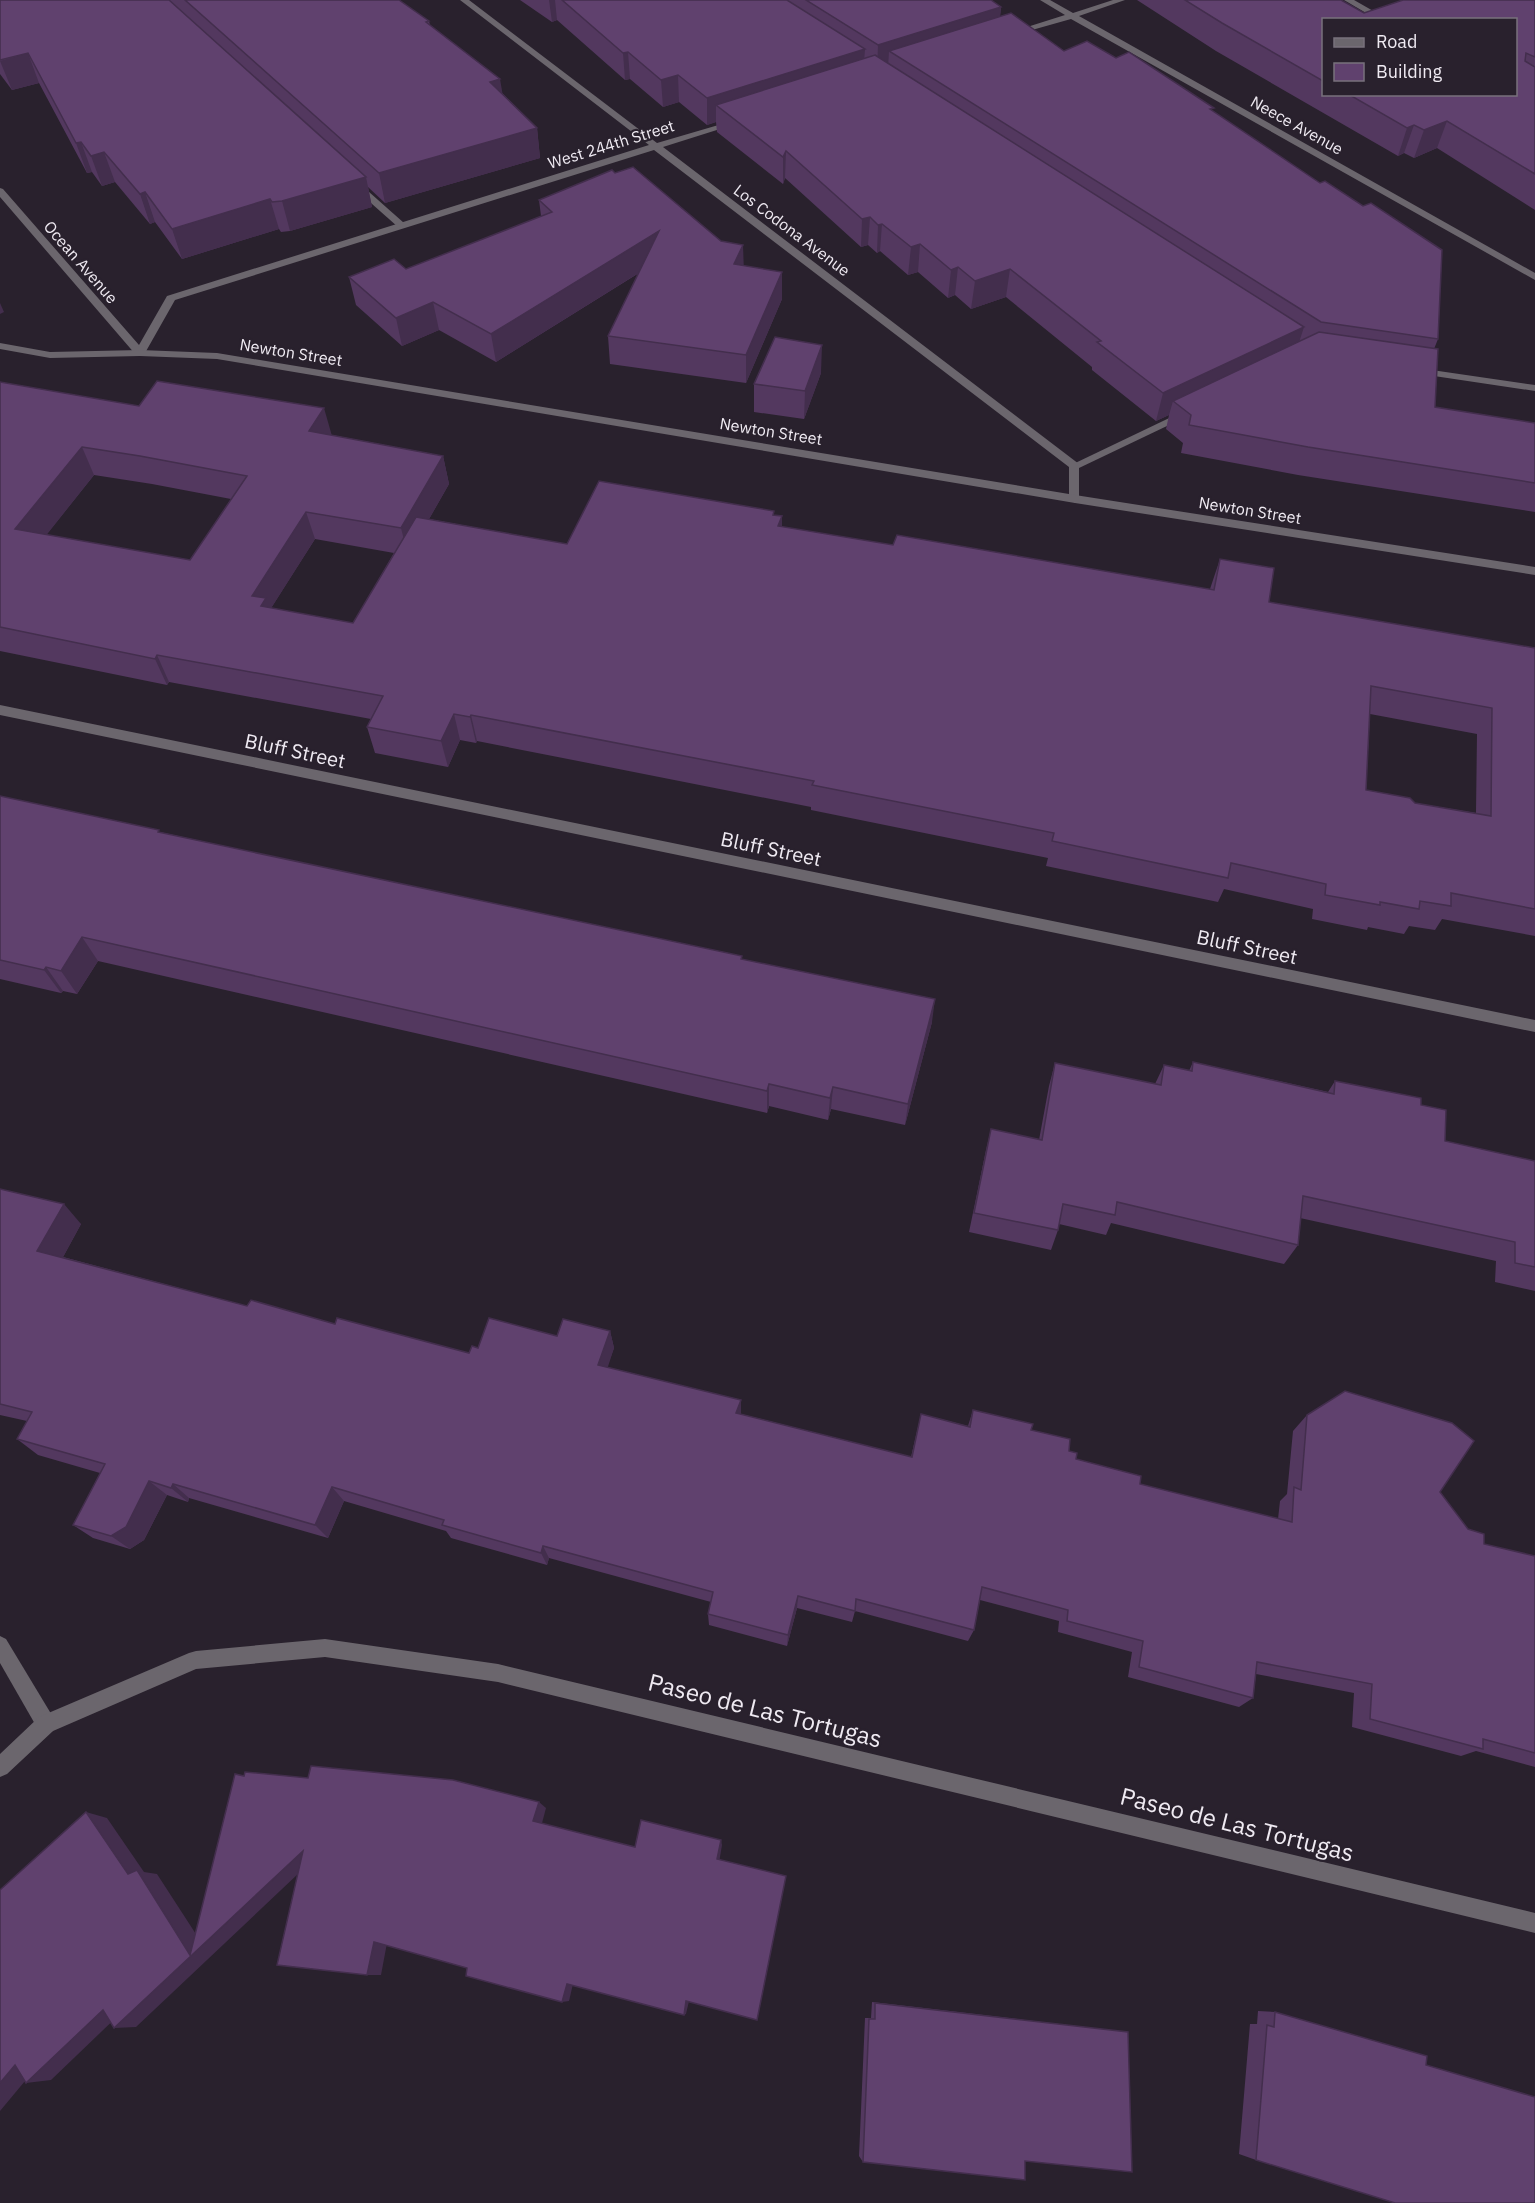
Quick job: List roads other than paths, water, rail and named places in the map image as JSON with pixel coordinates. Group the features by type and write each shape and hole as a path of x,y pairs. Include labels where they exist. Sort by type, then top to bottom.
{"street":[{"name":"Los Codona Avenue","path":"464,0 1075,466"},
{"name":"Neece Avenue","path":"1044,0 1535,277"},
{"path":"1006,36 1121,0"},
{"path":"1348,0 1381,18"},
{"name":"West 244th Street","path":"140,353 171,298 744,118"},
{"path":"348,177 401,225"},
{"name":"Ocean Avenue","path":"0,191 140,353"},
{"name":"Newton Street","path":"0,346 50,355 140,353 217,356 1075,499 1535,571"},
{"path":"1410,370 1535,388"},
{"path":"1075,499 1075,466 1191,410"},
{"name":"Bluff Street","path":"0,710 1535,1026"},
{"path":"0,1645 46,1724"},
{"name":"Paseo de Las Tortugas","path":"0,1767 46,1724 196,1660 325,1648 498,1673 1535,1923"}]}
